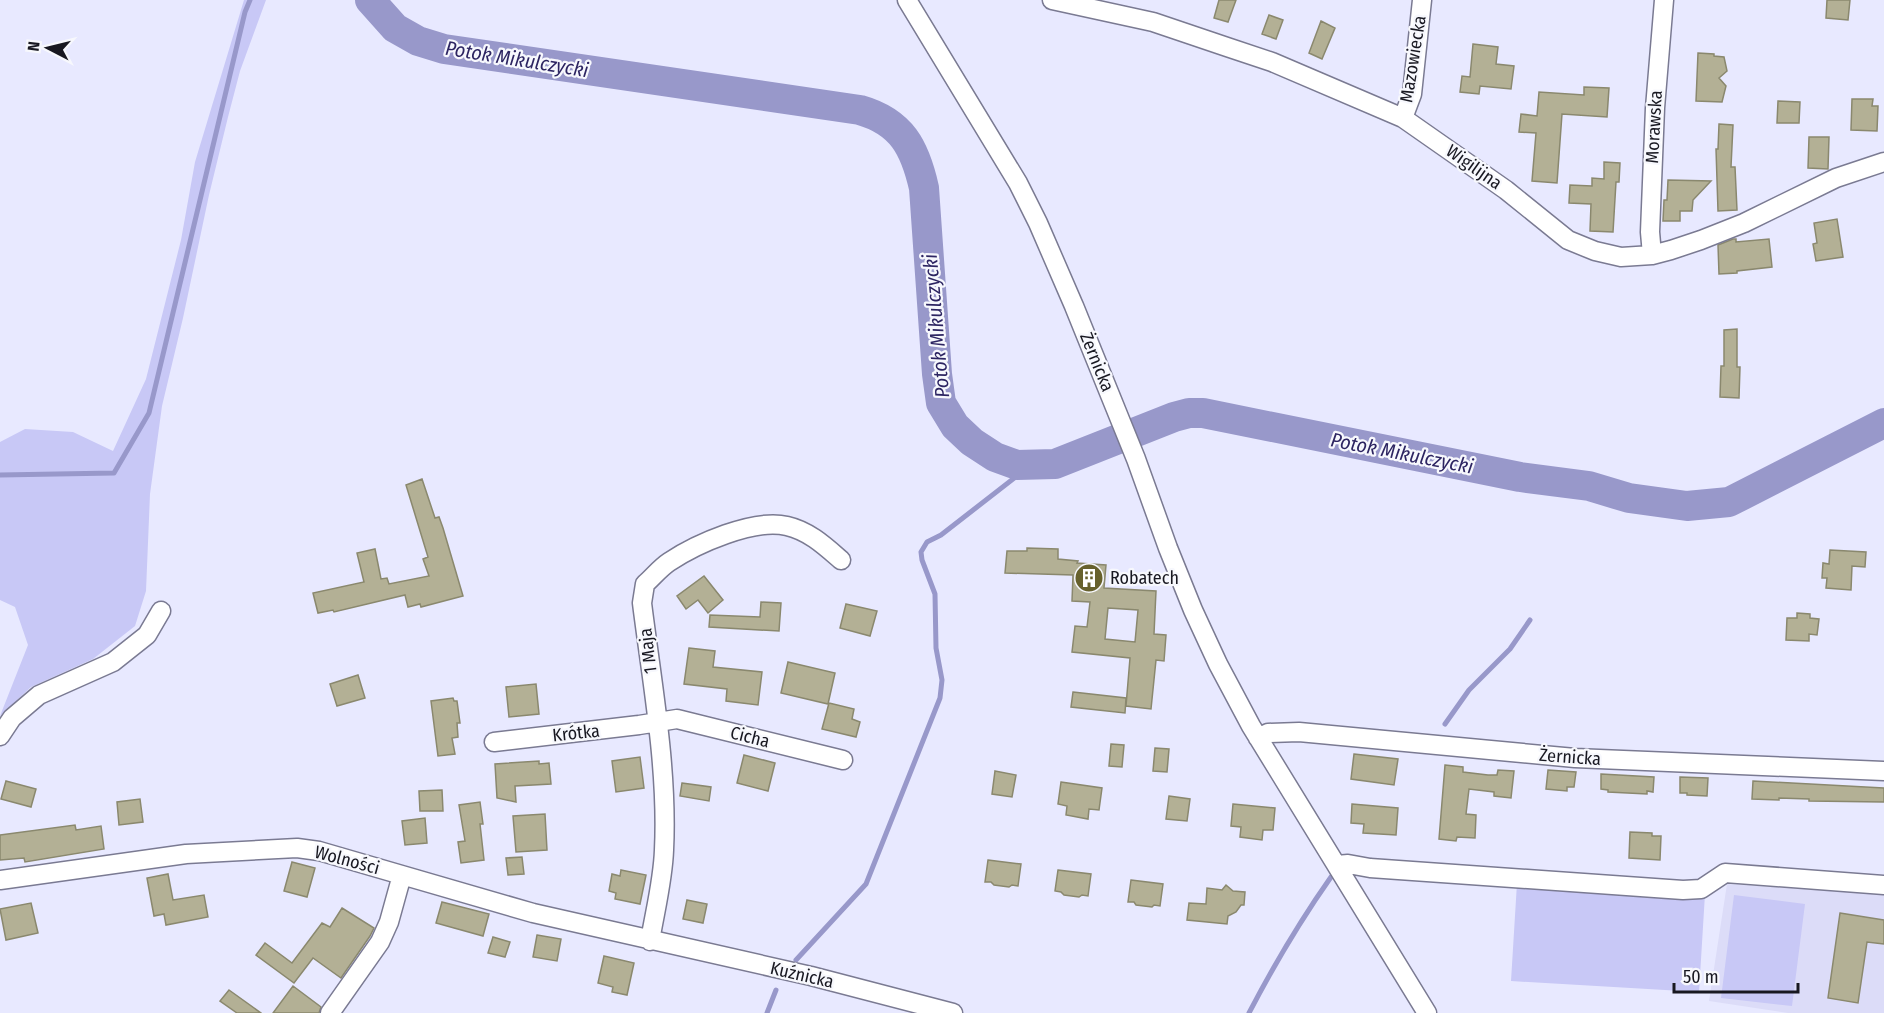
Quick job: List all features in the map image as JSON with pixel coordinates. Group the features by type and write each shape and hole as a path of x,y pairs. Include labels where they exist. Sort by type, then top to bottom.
{"street":[{"name":"Żernicka","path":"907,0 1018,183 1074,306 1136,459 1168,548 1218,664 1258,738 1427,1013"},
{"name":"Wigilijna","path":"1052,0 1153,22 1216,43 1272,62 1403,118 1506,190 1569,240 1595,251 1622,257 1652,255 1681,247 1744,223 1836,178 1884,162"},
{"name":"Mazowiecka","path":"1403,118 1412,94 1422,0"},
{"name":"Morawska","path":"1652,255 1650,232 1654,108 1664,0"},
{"name":"1 Maja","path":"650,941 664,851 664,808 658,722 642,603 645,584 669,562 720,536 752,526 785,525 811,535 842,560"},
{"path":"0,736 12,718 39,695 114,662 147,635 161,611"},
{"name":"Cicha","path":"658,722 677,719 843,760"},
{"name":"Krótka","path":"494,742 658,722"},
{"name":"Żernicka","path":"1258,738 1268,733 1299,732 1575,758 1884,771"},
{"name":"Wolności","path":"0,880 186,854 297,848 319,851 533,913 650,941"},
{"path":"1337,865 1683,890 1701,889 1725,873 1884,885"},
{"path":"330,1013 380,942 389,922 402,875"},
{"name":"Kuźnicka","path":"650,941 811,976 953,1013"}],"shaded area":[{"path":"244,0 266,0 240,71 228,117 162,406 150,494 146,591 135,626 93,659 31,687 0,716 28,645 15,607 0,600 0,442 25,429 73,432 113,451 146,379 181,240 195,162"},
{"path":"1517,883 1705,894 1699,992 1511,981"},
{"path":"1727,884 1884,894 1884,1013 1788,1013 1709,1001"},
{"path":"1734,895 1805,904 1792,1006 1721,998"}],"building":[{"path":"1219,0 1236,0 1228,22 1214,18"},
{"path":"1827,0 1850,0 1848,20 1826,18"},
{"path":"1269,15 1283,20 1276,39 1262,34"},
{"path":"1321,21 1335,28 1322,59 1309,53"},
{"path":"1473,44 1498,47 1496,64 1514,66 1511,89 1480,86 1479,94 1460,92 1462,76 1470,77"},
{"path":"1698,53 1724,57 1727,71 1719,78 1726,86 1722,102 1696,101"},
{"path":"1584,87 1609,88 1607,117 1562,114 1557,183 1532,181 1536,133 1519,132 1521,114 1537,116 1539,92 1584,95"},
{"path":"1852,99 1873,99 1872,106 1878,106 1877,131 1851,130"},
{"path":"1778,101 1800,102 1799,123 1777,123"},
{"path":"1719,124 1733,125 1731,167 1735,167 1737,210 1718,211 1716,149 1718,149"},
{"path":"1809,137 1829,137 1828,169 1808,168"},
{"path":"1604,162 1620,163 1619,182 1616,182 1613,232 1590,231 1591,204 1569,203 1570,185 1592,186 1592,178 1604,179"},
{"path":"1668,180 1711,181 1693,200 1692,211 1680,211 1680,221 1663,221"},
{"path":"1837,219 1843,257 1816,261 1813,244 1817,243 1814,223"},
{"path":"1736,239 1736,242 1769,239 1772,267 1719,274 1718,245"},
{"path":"1737,329 1737,367 1740,367 1739,398 1720,397 1721,366 1724,366 1724,330"},
{"path":"422,479 435,518 439,517 443,528 463,596 421,607 420,604 408,607 405,595 334,612 333,610 318,613 313,593 364,582 357,553 375,549 381,579 387,578 389,584 429,576 423,559 428,557 406,485"},
{"path":"1027,548 1058,549 1058,559 1106,565 1104,588 1156,591 1154,634 1166,635 1164,661 1156,660 1151,709 1126,706 1130,658 1072,652 1075,626 1087,627 1090,602 1072,601 1073,575 1005,573 1007,551 1027,551","holes":["1108,608 1138,610 1135,642 1105,639"]},
{"path":"1830,550 1866,552 1865,567 1852,566 1851,590 1826,588 1827,578 1822,578 1823,563 1829,564"},
{"path":"704,576 723,600 708,613 698,600 686,609 677,596"},
{"path":"761,602 781,603 779,631 709,627 710,615 760,617"},
{"path":"846,604 877,611 870,636 840,628"},
{"path":"1797,613 1810,614 1810,618 1819,619 1817,635 1809,634 1809,641 1786,640 1787,618 1797,618"},
{"path":"689,648 715,651 713,667 762,672 758,705 726,701 727,689 684,684"},
{"path":"788,662 835,673 828,704 781,693"},
{"path":"358,675 365,698 337,706 330,684"},
{"path":"536,684 539,714 509,717 506,687"},
{"path":"1073,692 1126,698 1125,713 1071,707"},
{"path":"453,698 457,701 460,723 457,723 458,737 452,738 455,754 438,756 431,701"},
{"path":"829,703 854,709 852,719 860,722 856,737 822,729"},
{"path":"1111,744 1124,745 1122,767 1109,766"},
{"path":"1155,748 1169,749 1167,772 1153,771"},
{"path":"1354,754 1398,759 1394,785 1351,779"},
{"path":"744,755 775,763 768,791 737,783"},
{"path":"640,757 644,788 616,792 612,761"},
{"path":"539,761 539,764 549,763 551,784 515,786 516,802 497,798 495,764"},
{"path":"1445,765 1463,767 1463,772 1488,775 1497,775 1498,770 1514,771 1511,798 1494,796 1494,792 1469,789 1466,814 1476,815 1475,838 1457,837 1456,841 1439,839"},
{"path":"1548,770 1576,772 1574,787 1567,787 1567,791 1546,789"},
{"path":"995,771 1016,775 1012,797 992,794"},
{"path":"1601,774 1654,777 1653,792 1647,791 1647,794 1608,792 1608,790 1601,789"},
{"path":"1680,777 1708,778 1707,796 1680,793"},
{"path":"6,781 36,789 31,807 1,799"},
{"path":"1753,781 1884,788 1884,802 1752,799"},
{"path":"1061,782 1102,788 1099,810 1089,809 1088,819 1066,815 1067,806 1058,804"},
{"path":"682,783 711,787 709,801 680,796"},
{"path":"442,790 443,811 420,811 419,791"},
{"path":"1169,796 1190,799 1187,821 1166,819"},
{"path":"140,799 143,822 119,825 117,802"},
{"path":"480,802 484,860 461,863 458,842 465,841 459,805"},
{"path":"1233,804 1275,808 1273,830 1263,830 1262,840 1240,837 1241,827 1231,826"},
{"path":"1352,804 1398,808 1396,835 1363,833 1364,824 1351,823"},
{"path":"545,814 547,850 516,852 513,816"},
{"path":"425,818 427,843 405,845 402,821"},
{"path":"75,825 76,830 101,826 104,849 25,862 24,858 0,860 0,835"},
{"path":"1630,832 1652,833 1652,836 1661,836 1660,860 1629,858"},
{"path":"522,857 524,874 508,875 506,858"},
{"path":"988,860 1021,864 1018,886 1009,887 985,882"},
{"path":"292,862 315,868 307,897 284,891"},
{"path":"621,870 646,875 640,904 615,899 616,893 609,891 612,874 620,876"},
{"path":"1058,870 1091,874 1088,896 1064,895 1055,891"},
{"path":"168,874 173,900 204,895 208,917 166,925 164,914 154,916 147,878"},
{"path":"1131,880 1163,884 1160,906 1136,905 1134,902 1128,902"},
{"path":"1226,885 1233,891 1245,892 1244,905 1228,916 1227,924 1187,920 1189,903 1206,904 1207,888 1222,890"},
{"path":"687,900 707,904 703,923 683,919"},
{"path":"442,902 489,914 483,936 436,923"},
{"path":"31,903 38,933 6,940 0,909"},
{"path":"342,908 374,928 341,978 313,958 294,983 256,955 265,943 292,963 322,923 330,927"},
{"path":"1840,913 1884,920 1884,944 1867,942 1858,1003 1828,998"},
{"path":"537,935 561,939 557,961 533,957"},
{"path":"493,937 510,942 505,957 488,953"},
{"path":"604,956 634,963 627,995 612,992 613,987 598,983"},
{"path":"293,986 321,1007 319,1013 273,1013"},
{"path":"229,990 261,1013 237,1013 220,1001"}],"waterway":[{"path":"0,475 114,473 149,413 245,12 250,0"},
{"name":"Potok Mikulczycki","path":"370,0 395,28 418,41 444,49 860,110 874,115 896,129 911,149 924,188 941,403 955,426 972,442 995,457 1017,465 1055,464 1174,417 1189,413 1203,413 1520,477 1589,486 1629,498 1687,506 1729,502 1884,423"},
{"path":"796,960 866,884 940,698 942,680 936,648 935,594 921,552 927,542 941,535 1031,465"},
{"path":"1445,724 1469,690 1510,649 1530,620"},
{"path":"1249,1013 1288,944 1331,877"},
{"path":"767,1013 776,990"}],"place":[{"name":"Robatech","path":"1089,578"}]}
